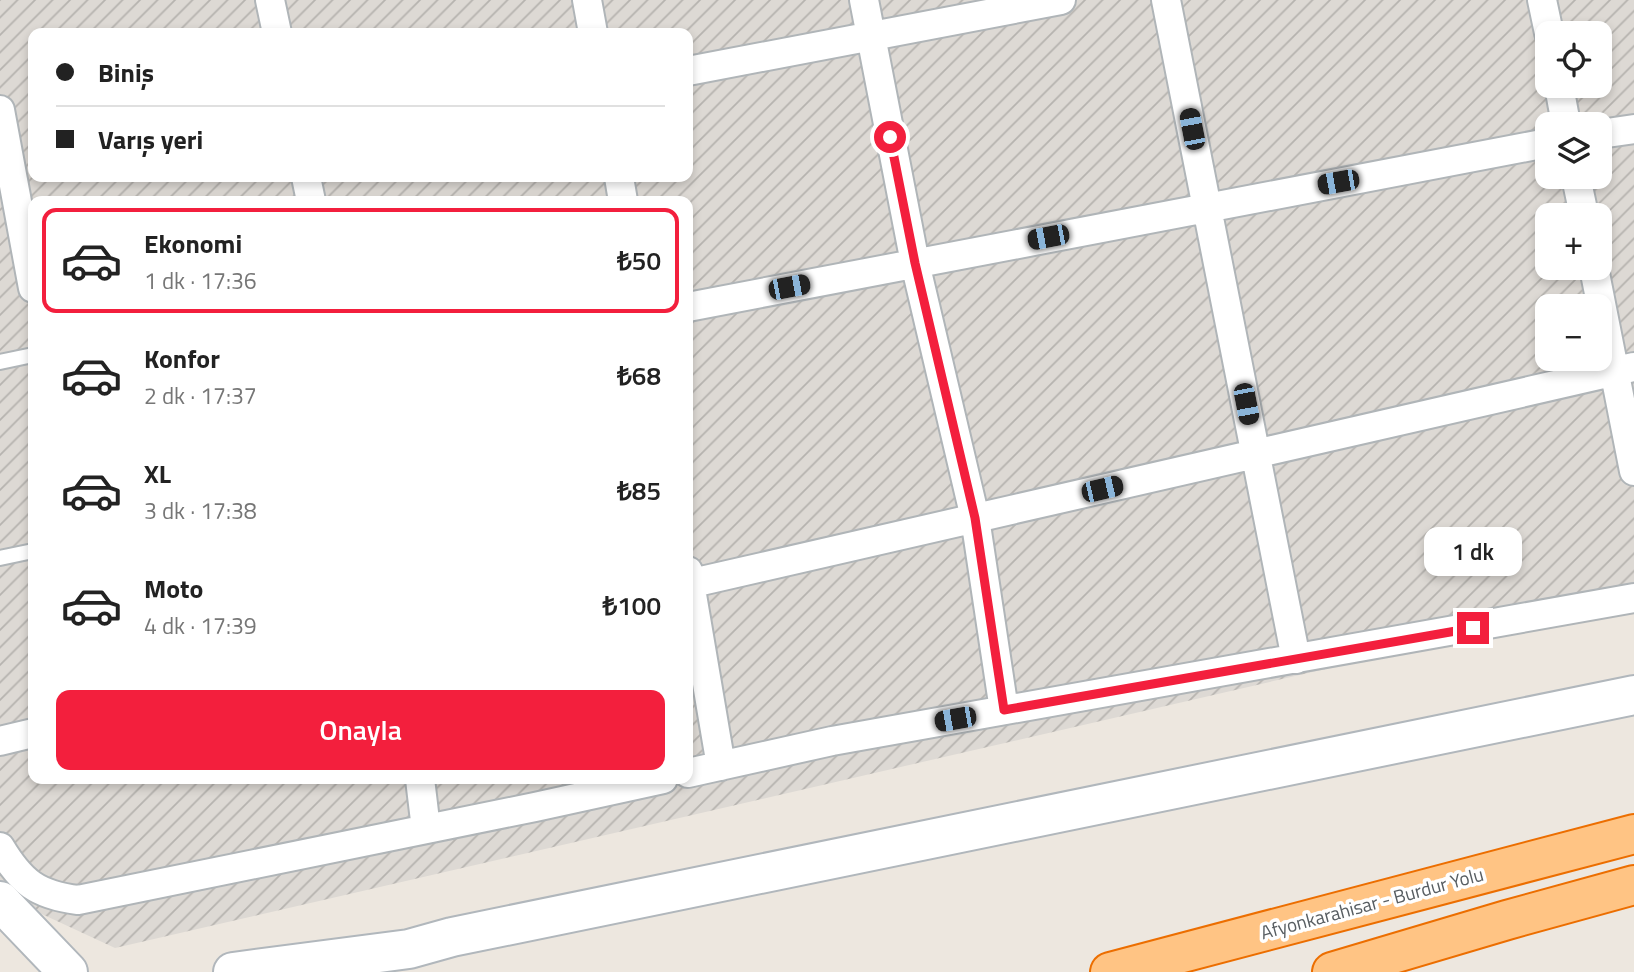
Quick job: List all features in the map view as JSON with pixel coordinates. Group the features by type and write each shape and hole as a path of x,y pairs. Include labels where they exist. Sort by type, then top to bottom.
{"highway":[{"name":"Afyonkarahisar - Burdur Yolu","path":"1110,972 1634,834"},
{"path":"1332,972 1634,885"}],"street":[{"path":"270,0 276,28"},
{"path":"587,0 592,28"},
{"path":"864,0 915,263 975,518 1004,710"},
{"path":"693,70 1061,0"},
{"path":"1166,0 1296,659"},
{"path":"1542,0 1546,21"},
{"path":"0,110 14,149 28,251"},
{"path":"1612,132 1634,129"},
{"path":"693,306 1535,145"},
{"path":"1598,280 1624,370 1634,471"},
{"path":"693,578 975,518 1624,370"},
{"path":"693,772 832,741 1634,598"},
{"path":"693,607 721,766"},
{"path":"233,972 409,949 465,935 1634,695"},
{"path":"0,741 28,734"},
{"path":"420,784 426,829"},
{"path":"0,847 13,869 32,887 61,898 78,900 639,784"},
{"path":"0,901 68,972"},
{"path":"366,972 409,949"}],"lane":[{"path":"0,362 28,356"},
{"path":"0,558 28,552"}],"shaded area":[{"path":"0,0 1634,0 1634,598 115,948 3,896 0,892"}],"route":[{"path":"890,137 915,263 975,518 1004,710 1473,628"}]}
